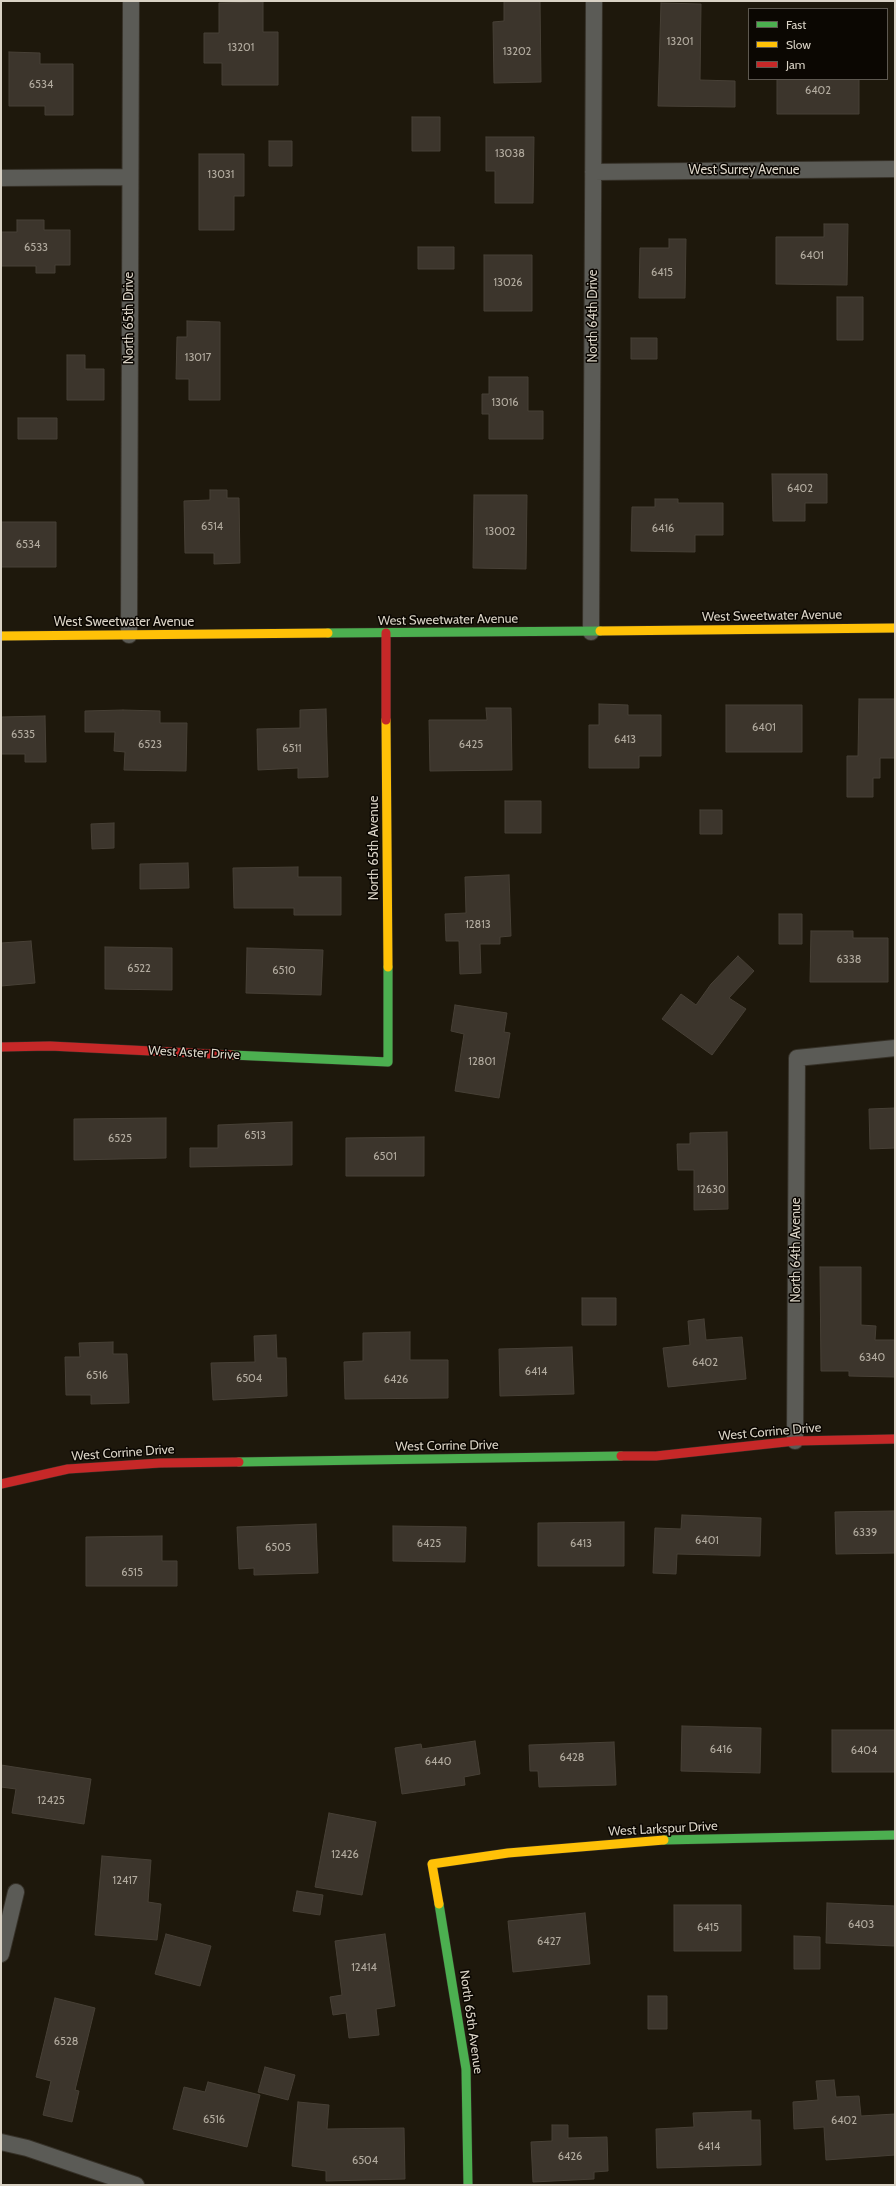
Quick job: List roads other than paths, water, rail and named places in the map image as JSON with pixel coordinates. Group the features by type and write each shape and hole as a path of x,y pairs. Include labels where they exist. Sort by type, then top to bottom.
{"street":[{"name":"North 65th Drive","path":"130,635 129,177 131,1"},
{"name":"North 64th Drive","path":"591,632 594,1"},
{"name":"West Surrey Avenue","path":"593,172 895,169"},
{"path":"1,178 129,177"},
{"name":"West Sweetwater Avenue","path":"1,636 591,632 895,628"},
{"name":"North 65th Avenue","path":"386,633 388,1062"},
{"name":"West Aster Drive","path":"1,1047 50,1046 388,1062"},
{"name":"North 64th Avenue","path":"795,1442 797,1058 895,1048"},
{"name":"West Corrine Drive","path":"1,1484 68,1469 160,1463 656,1456 795,1442 895,1439"},
{"name":"West Larkspur Drive","path":"432,1864 508,1853 641,1841 895,1835"},
{"name":"North 65th Avenue","path":"432,1864 466,2069 468,2185"},
{"path":"1,1954 16,1892"},
{"path":"1,2142 27,2148 136,2185"}]}
